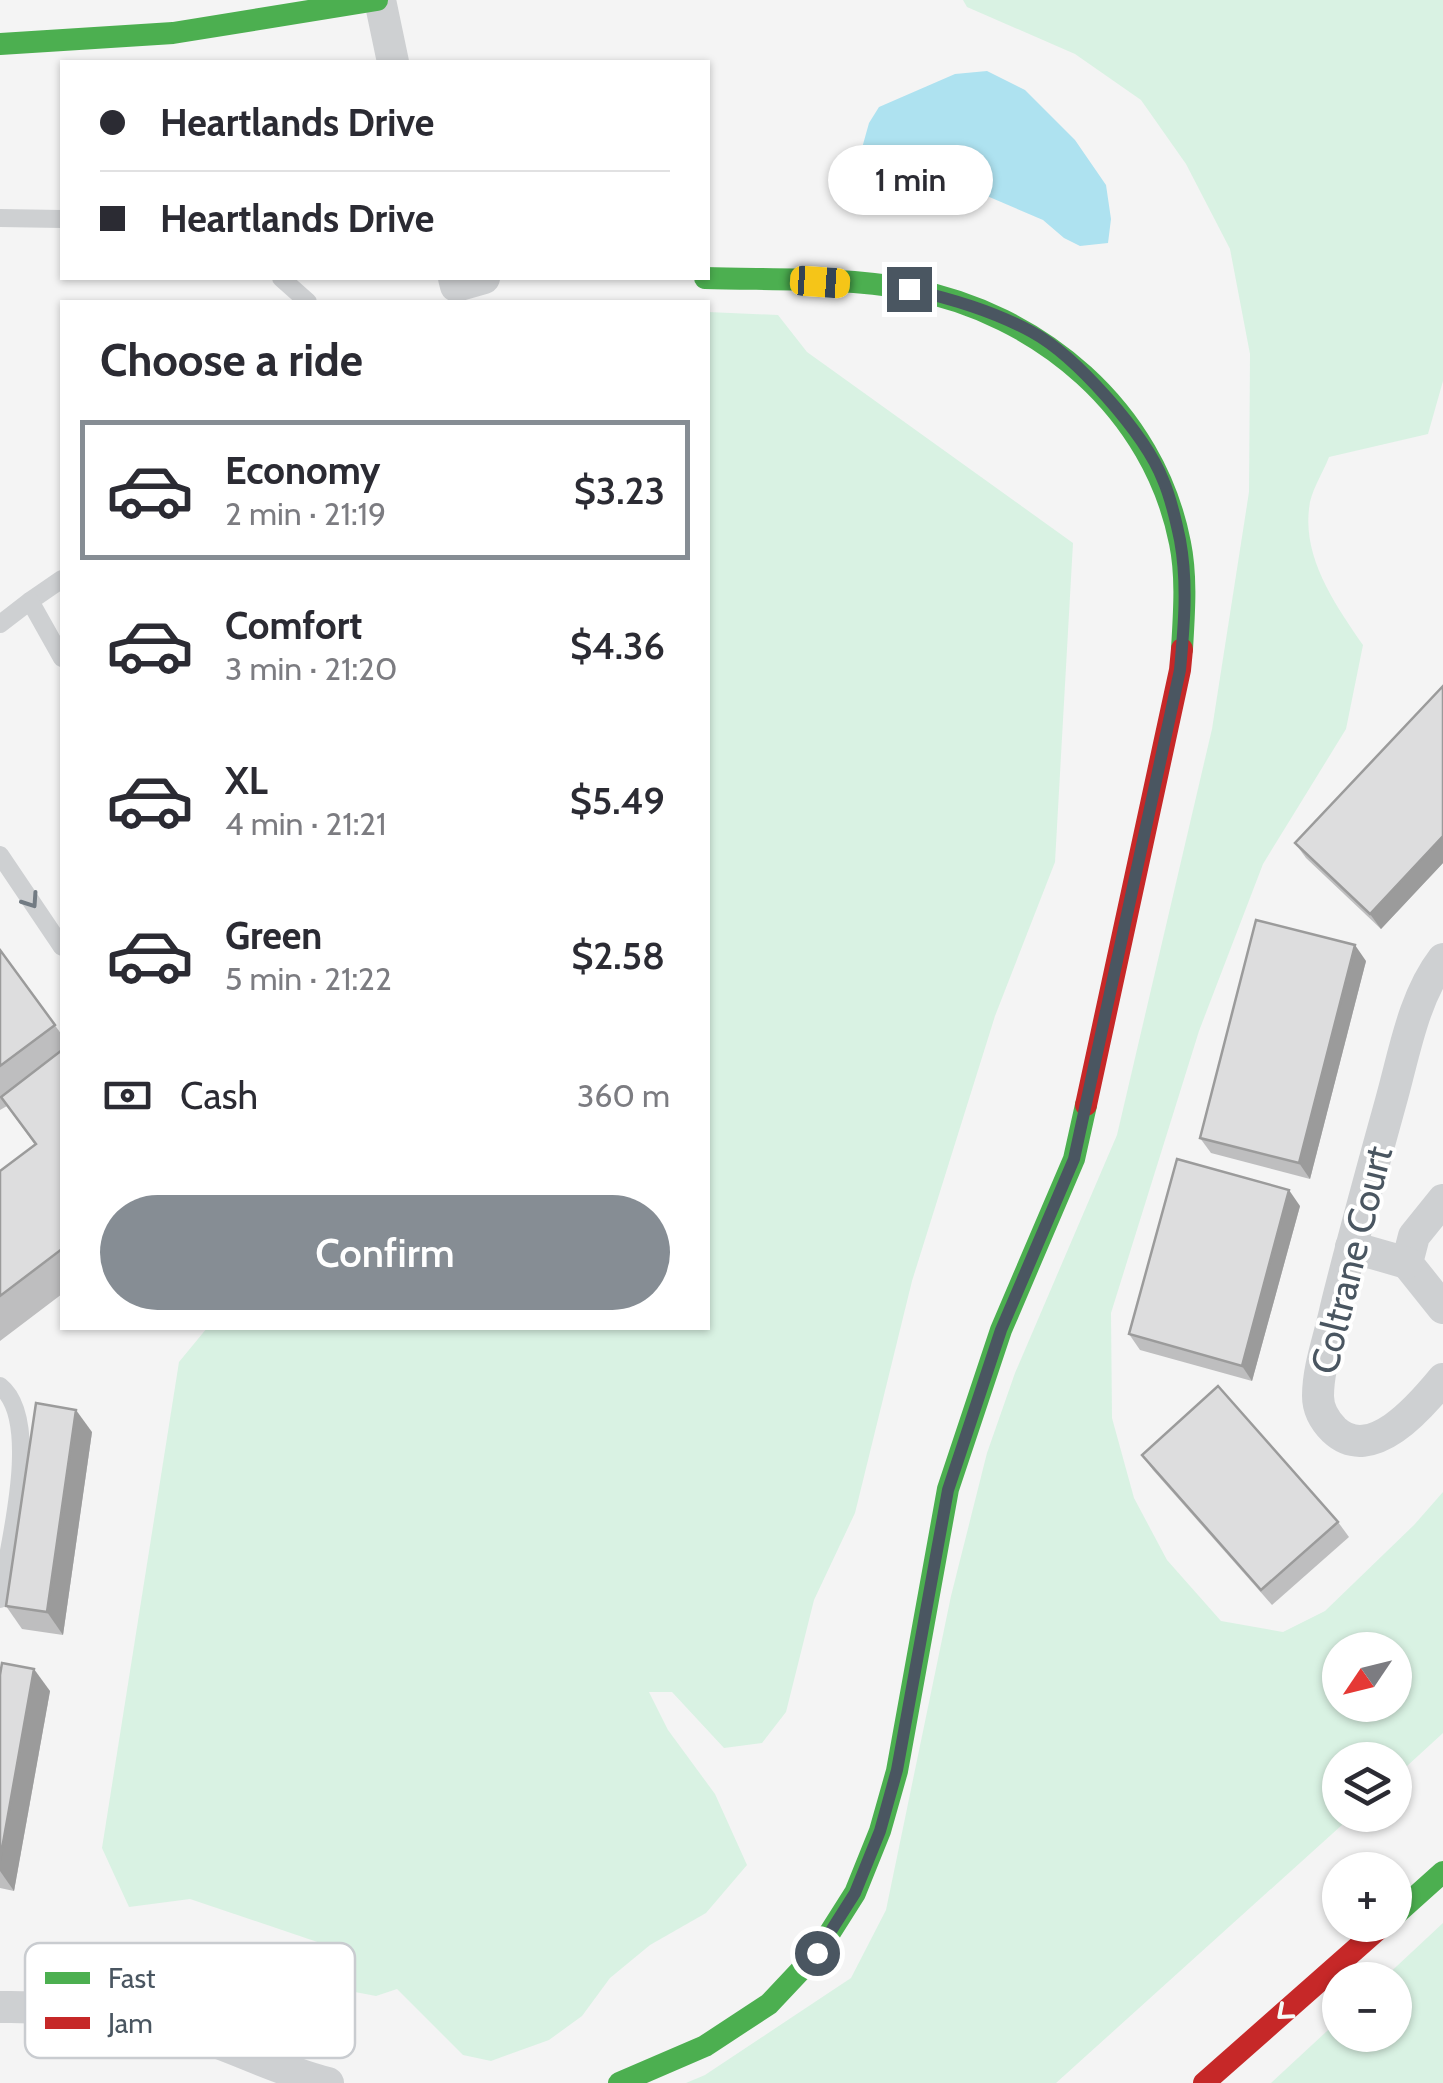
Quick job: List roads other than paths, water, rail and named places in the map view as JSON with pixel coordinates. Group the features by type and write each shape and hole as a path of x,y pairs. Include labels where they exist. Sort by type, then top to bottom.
{"main road":[{"path":"0,44 173,33 378,0"},
{"path":"619,2083 705,2046 769,2004 817,1953 855,1893 880,1831 897,1770 948,1490 1001,1330 1074,1159 1180,670 1186,597 1180,540 1163,479 1127,423 1089,376 1035,334 965,302 909,289 710,278"},
{"path":"1412,1900 1443,1872"},
{"path":"1208,2079 1364,1942"}],"street":[{"path":"378,0 392,60"},
{"name":"Coltrane Court","path":"1443,959 1430,976 1412,1025 1350,1246 1318,1400 1325,1422 1341,1436 1361,1443 1378,1438 1443,1379"},
{"name":"Coltrane Court","path":"1443,1200 1414,1236 1407,1263 1443,1308"},
{"path":"1350,1246 1407,1263"},
{"path":"0,2007 25,2006"},
{"path":"253,2058 328,2083"}],"lane":[{"path":"0,218 60,219"},
{"path":"284,280 306,300"},
{"path":"0,624 60,580"},
{"path":"30,601 60,654"},
{"path":"0,855 60,943"},
{"path":"0,1386 9,1393 20,1414 24,1446 0,1599"}],"water":[{"path":"987,71 1025,90 1075,140 1106,185 1111,219 1108,243 1080,246 1043,220 987,196 907,192 868,183 857,166 869,123 879,107 955,74"}]}
